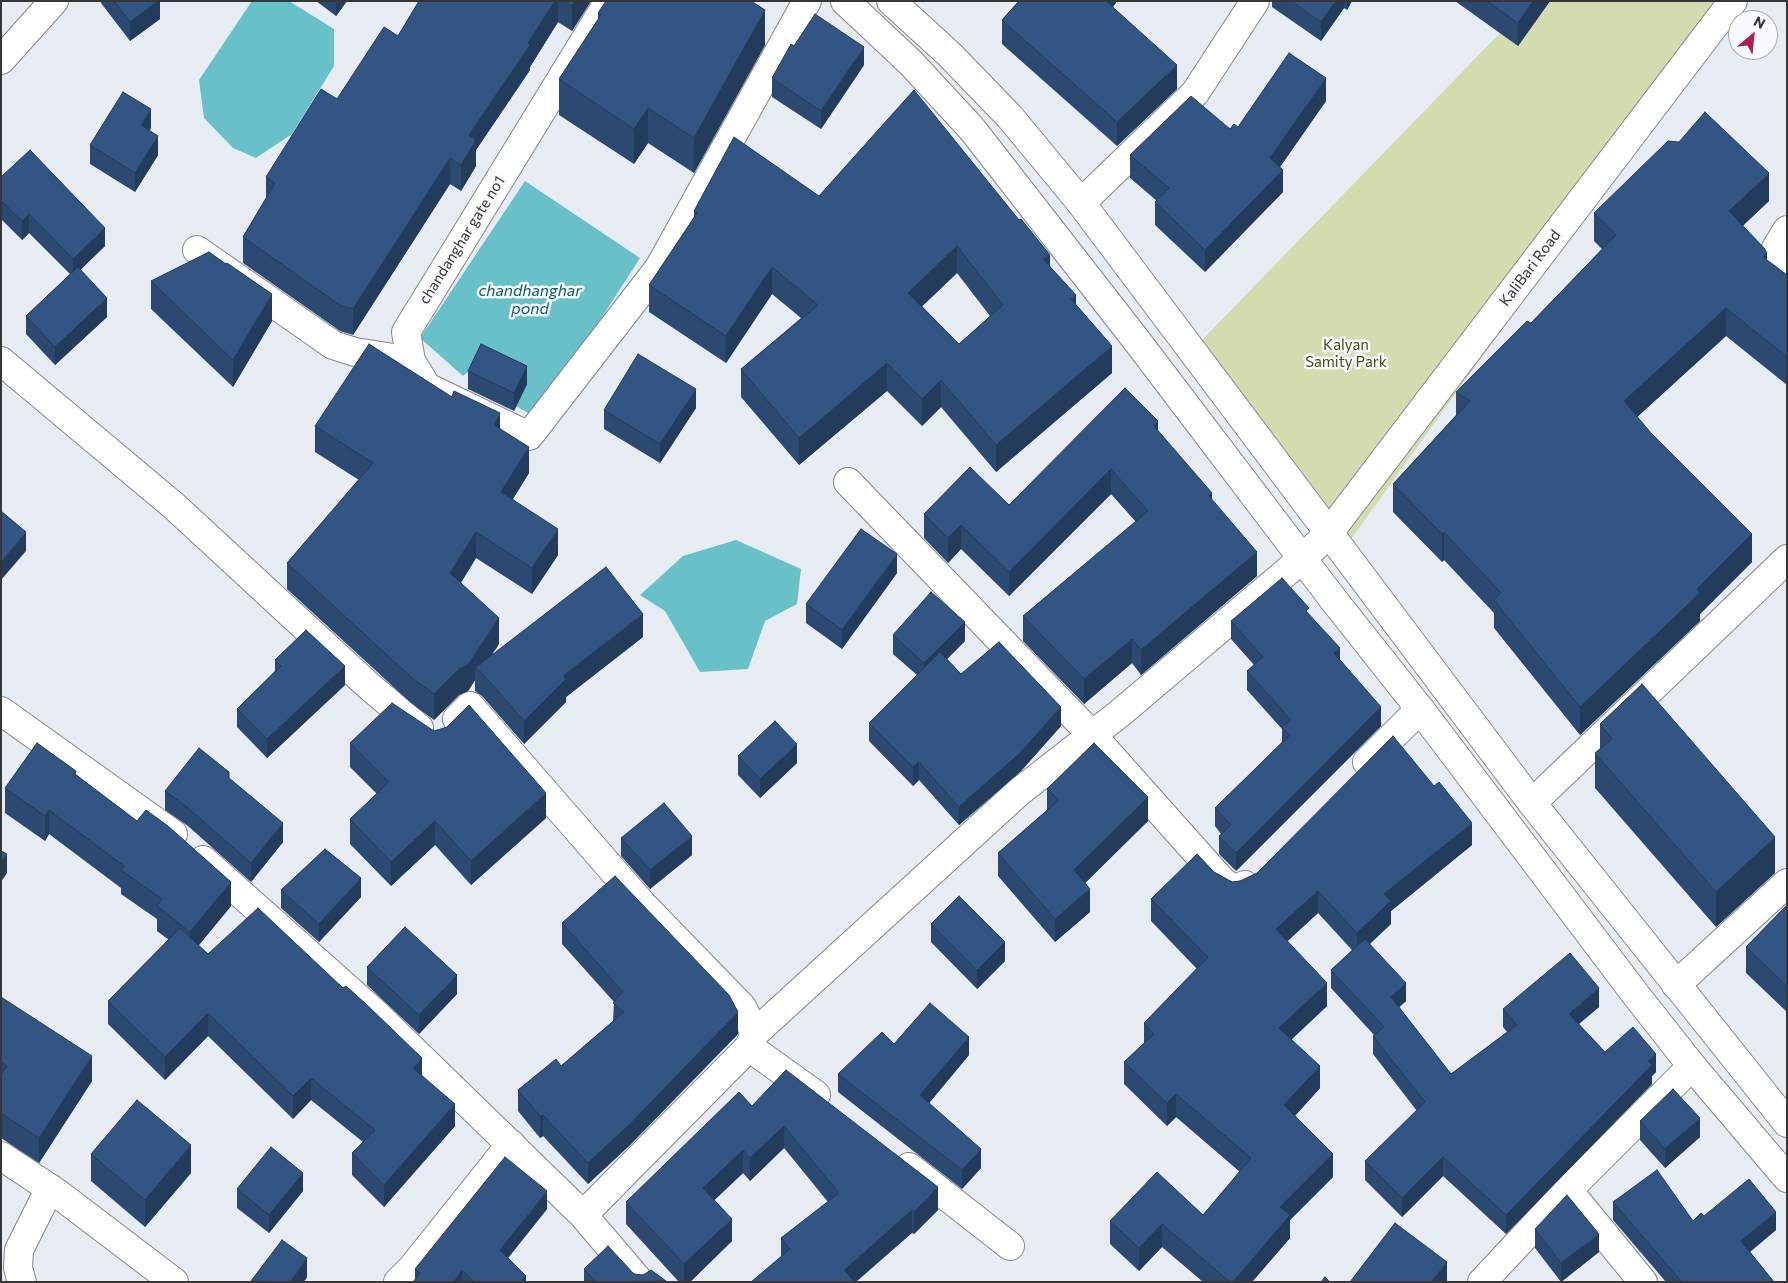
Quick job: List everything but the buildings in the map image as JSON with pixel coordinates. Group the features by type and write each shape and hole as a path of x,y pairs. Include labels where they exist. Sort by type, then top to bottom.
{"street":[{"path":"1,60 54,1"},
{"name":"chandanghar gate no1","path":"609,1 406,332 411,361 427,386 529,436 659,268 807,1"},
{"path":"846,1 911,63 972,129 1143,349 1302,559 1420,709 1507,826 1692,1066 1787,1178"},
{"path":"891,1 950,55 1010,117 1081,203 1532,803 1787,1123"},
{"path":"1081,203 1195,93 1255,1"},
{"name":"KaliBari Road","path":"583,1215 752,1040 1019,792 1092,736 1302,559 1328,534 1732,1"},
{"path":"1787,230 1776,248 1776,264 1787,282"},
{"path":"197,250 333,345 355,352 411,361"},
{"path":"1,362 174,506 370,687 415,725 436,740 470,706 644,905 742,1007 752,1040 839,1112"},
{"path":"848,482 1092,736 1223,882 1234,889 1246,884 1260,870"},
{"path":"1532,803 1787,559"},
{"path":"1350,779 1420,709"},
{"path":"1,711 178,838 377,1015 583,1215 640,1282"},
{"path":"1676,984 1787,883"},
{"path":"1482,1282 1568,1190 1692,1066"},
{"path":"398,1282 412,1268 511,1144"},
{"path":"886,1149 1010,1246"},
{"path":"1,1156 50,1188 144,1257 174,1282"},
{"path":"22,1282 18,1268 19,1250 50,1188"},
{"path":"1568,1190 1643,1282"}],"green space":[{"name":"Kalyan Samity Park","path":"1531,1 1738,1 1732,10 1728,10 1728,15 1341,553 1202,340"}],"water":[{"path":"252,1 289,1 334,29 334,66 292,134 256,158 233,148 204,118 199,80"},
{"name":"chandhanghar pond","path":"525,181 640,258 537,418 516,406 526,385 482,361 463,376 420,338"},
{"path":"736,540 801,569 797,604 765,621 748,669 700,672 665,611 640,595 683,556"}]}
